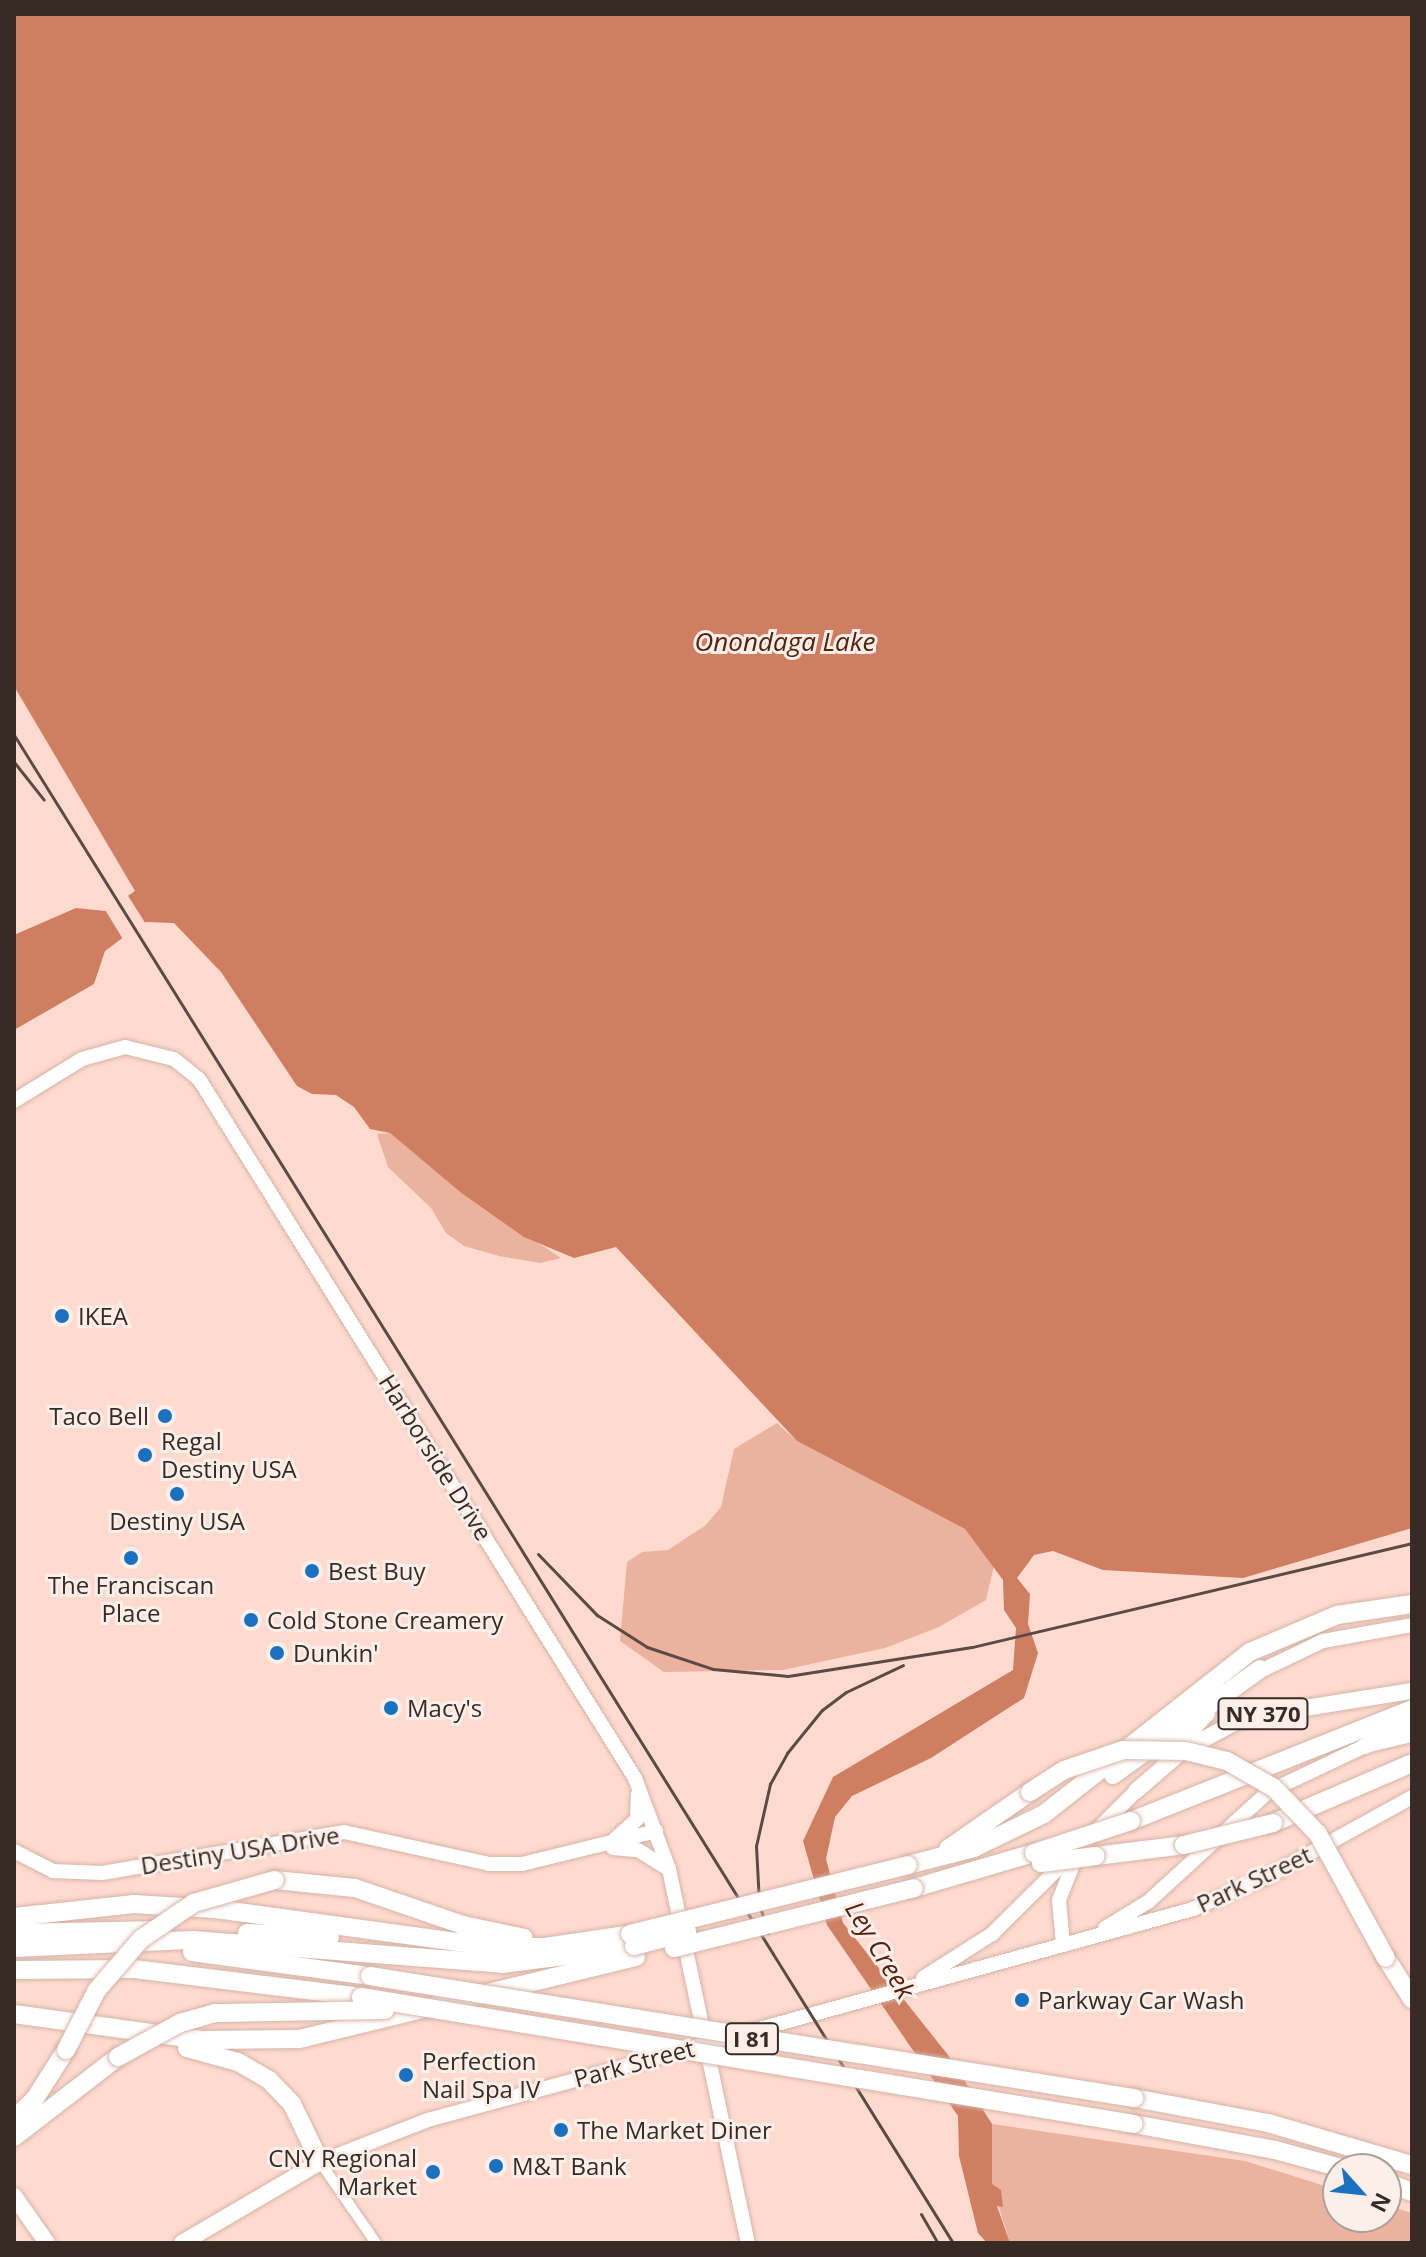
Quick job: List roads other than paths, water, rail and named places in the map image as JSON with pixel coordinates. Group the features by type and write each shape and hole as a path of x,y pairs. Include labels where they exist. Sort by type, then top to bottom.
{"highway":[{"path":"911,1876 1044,1814 1250,1652 1337,1615 1412,1604"},
{"path":"14,2014 201,2040 299,2039 633,1946 973,1859 1057,1818 1260,1669"},
{"path":"1038,1858 1412,1709"},
{"path":"911,1876 1064,1770 1123,1750 1175,1749 1227,1761 1274,1788 1318,1834 1412,1999"},
{"path":"1273,1823 1412,1763"},
{"path":"911,1876 946,1879 1038,1858 1090,1850 1184,1845 1273,1823 1412,1777"},
{"path":"14,2119 34,2100 66,2050 97,1990 141,1939 194,1903 275,1880 355,1888 502,1935 633,1946"},
{"path":"19,1916 106,1904 167,1905 494,1947 579,1943"},
{"path":"14,1933 124,1929 448,1942"},
{"path":"49,1946 193,1940 502,1964 633,1946"},
{"name":"I 81","path":"14,1948 49,1946 173,1950 370,1976 1134,2098 1268,2123 1412,2165"},
{"name":"I 81","path":"14,1970 134,1969 361,1997 1134,2124 1253,2145 1322,2163"},
{"path":"14,2137 118,2057 180,2023 215,2013 271,2008 440,2011"},
{"path":"111,2028 255,2071 292,2104 320,2162"}],"main road":[{"name":"NY 370","path":"1136,1791 1208,1734 1243,1718 1412,1691"},
{"name":"NY 370","path":"1365,1746 1412,1722"},
{"name":"Park Street","path":"182,2243 320,2162"},
{"path":"14,2196 24,2216 47,2243"}],"street":[{"name":"Harborside Drive","path":"14,1101 82,1059 125,1047 174,1059 199,1079 635,1778 669,1869 748,2243"},
{"path":"1136,1791 1209,1713 1260,1669 1323,1641 1412,1625"},
{"path":"1365,1746 1412,1735"},
{"name":"NY 370","path":"1136,1791 1061,1892 1063,1945 1148,1902 1268,1792 1365,1746"},
{"path":"604,1847 637,1819 635,1778"},
{"name":"Park Street","path":"320,2162 428,2120 1210,1903 1412,1797"},
{"name":"Destiny USA Drive","path":"14,1851 32,1863 70,1874 344,1832 489,1864 545,1862 656,1831"},
{"path":"604,1847 638,1850 669,1869"},
{"name":"NY 370","path":"903,1990 969,1952 1090,1850"},
{"path":"320,2162 376,2243"},
{"path":"24,2216 37,2243"}],"water":[{"name":"Onondaga Lake","path":"14,14 1412,14 1412,1528 1243,1578 1103,1570 1053,1551 1034,1555 1017,1578 1030,1594 1028,1624 1038,1653 1024,1698 931,1758 852,1796 835,1817 826,1859 843,1923 948,2055 992,2124 992,2184 1001,2190 1003,2207 997,2206 1010,2243 987,2243 978,2233 959,2156 958,2116 827,1925 803,1841 833,1777 1013,1670 1016,1628 1004,1610 1003,1580 965,1529 797,1441 616,1247 574,1258 524,1237 460,1192 390,1133 370,1129 354,1107 336,1095 312,1094 297,1086 221,972 174,923 146,922 105,951 94,984 14,1030 14,935 76,908 105,911 135,891 14,686"}],"railway":[{"path":"14,735 953,2243"},
{"path":"14,762 44,800"},
{"path":"538,1554 597,1615 647,1647 713,1669 788,1676 972,1647 1412,1543"},
{"path":"768,1933 759,1903 756,1846 770,1784 787,1753 822,1710 846,1692 903,1665"},
{"path":"921,2214 938,2243"}],"place":[{"name":"IKEA","path":"62,1316"},
{"name":"Taco Bell","path":"165,1416"},
{"name":"Regal Destiny USA","path":"145,1455"},
{"name":"Destiny USA","path":"177,1494"},
{"name":"The Franciscan Place","path":"131,1558"},
{"name":"Best Buy","path":"312,1571"},
{"name":"Cold Stone Creamery","path":"251,1620"},
{"name":"Dunkin'","path":"277,1653"},
{"name":"Macy's","path":"391,1708"},
{"name":"Parkway Car Wash","path":"1022,2000"},
{"name":"Perfection Nail Spa IV","path":"406,2075"},
{"name":"The Market Diner","path":"561,2130"},
{"name":"M&T Bank","path":"496,2166"},
{"name":"CNY Regional Market","path":"433,2172"}],"water label":[{"name":"Ley Creek","path":"880,1950"}]}
